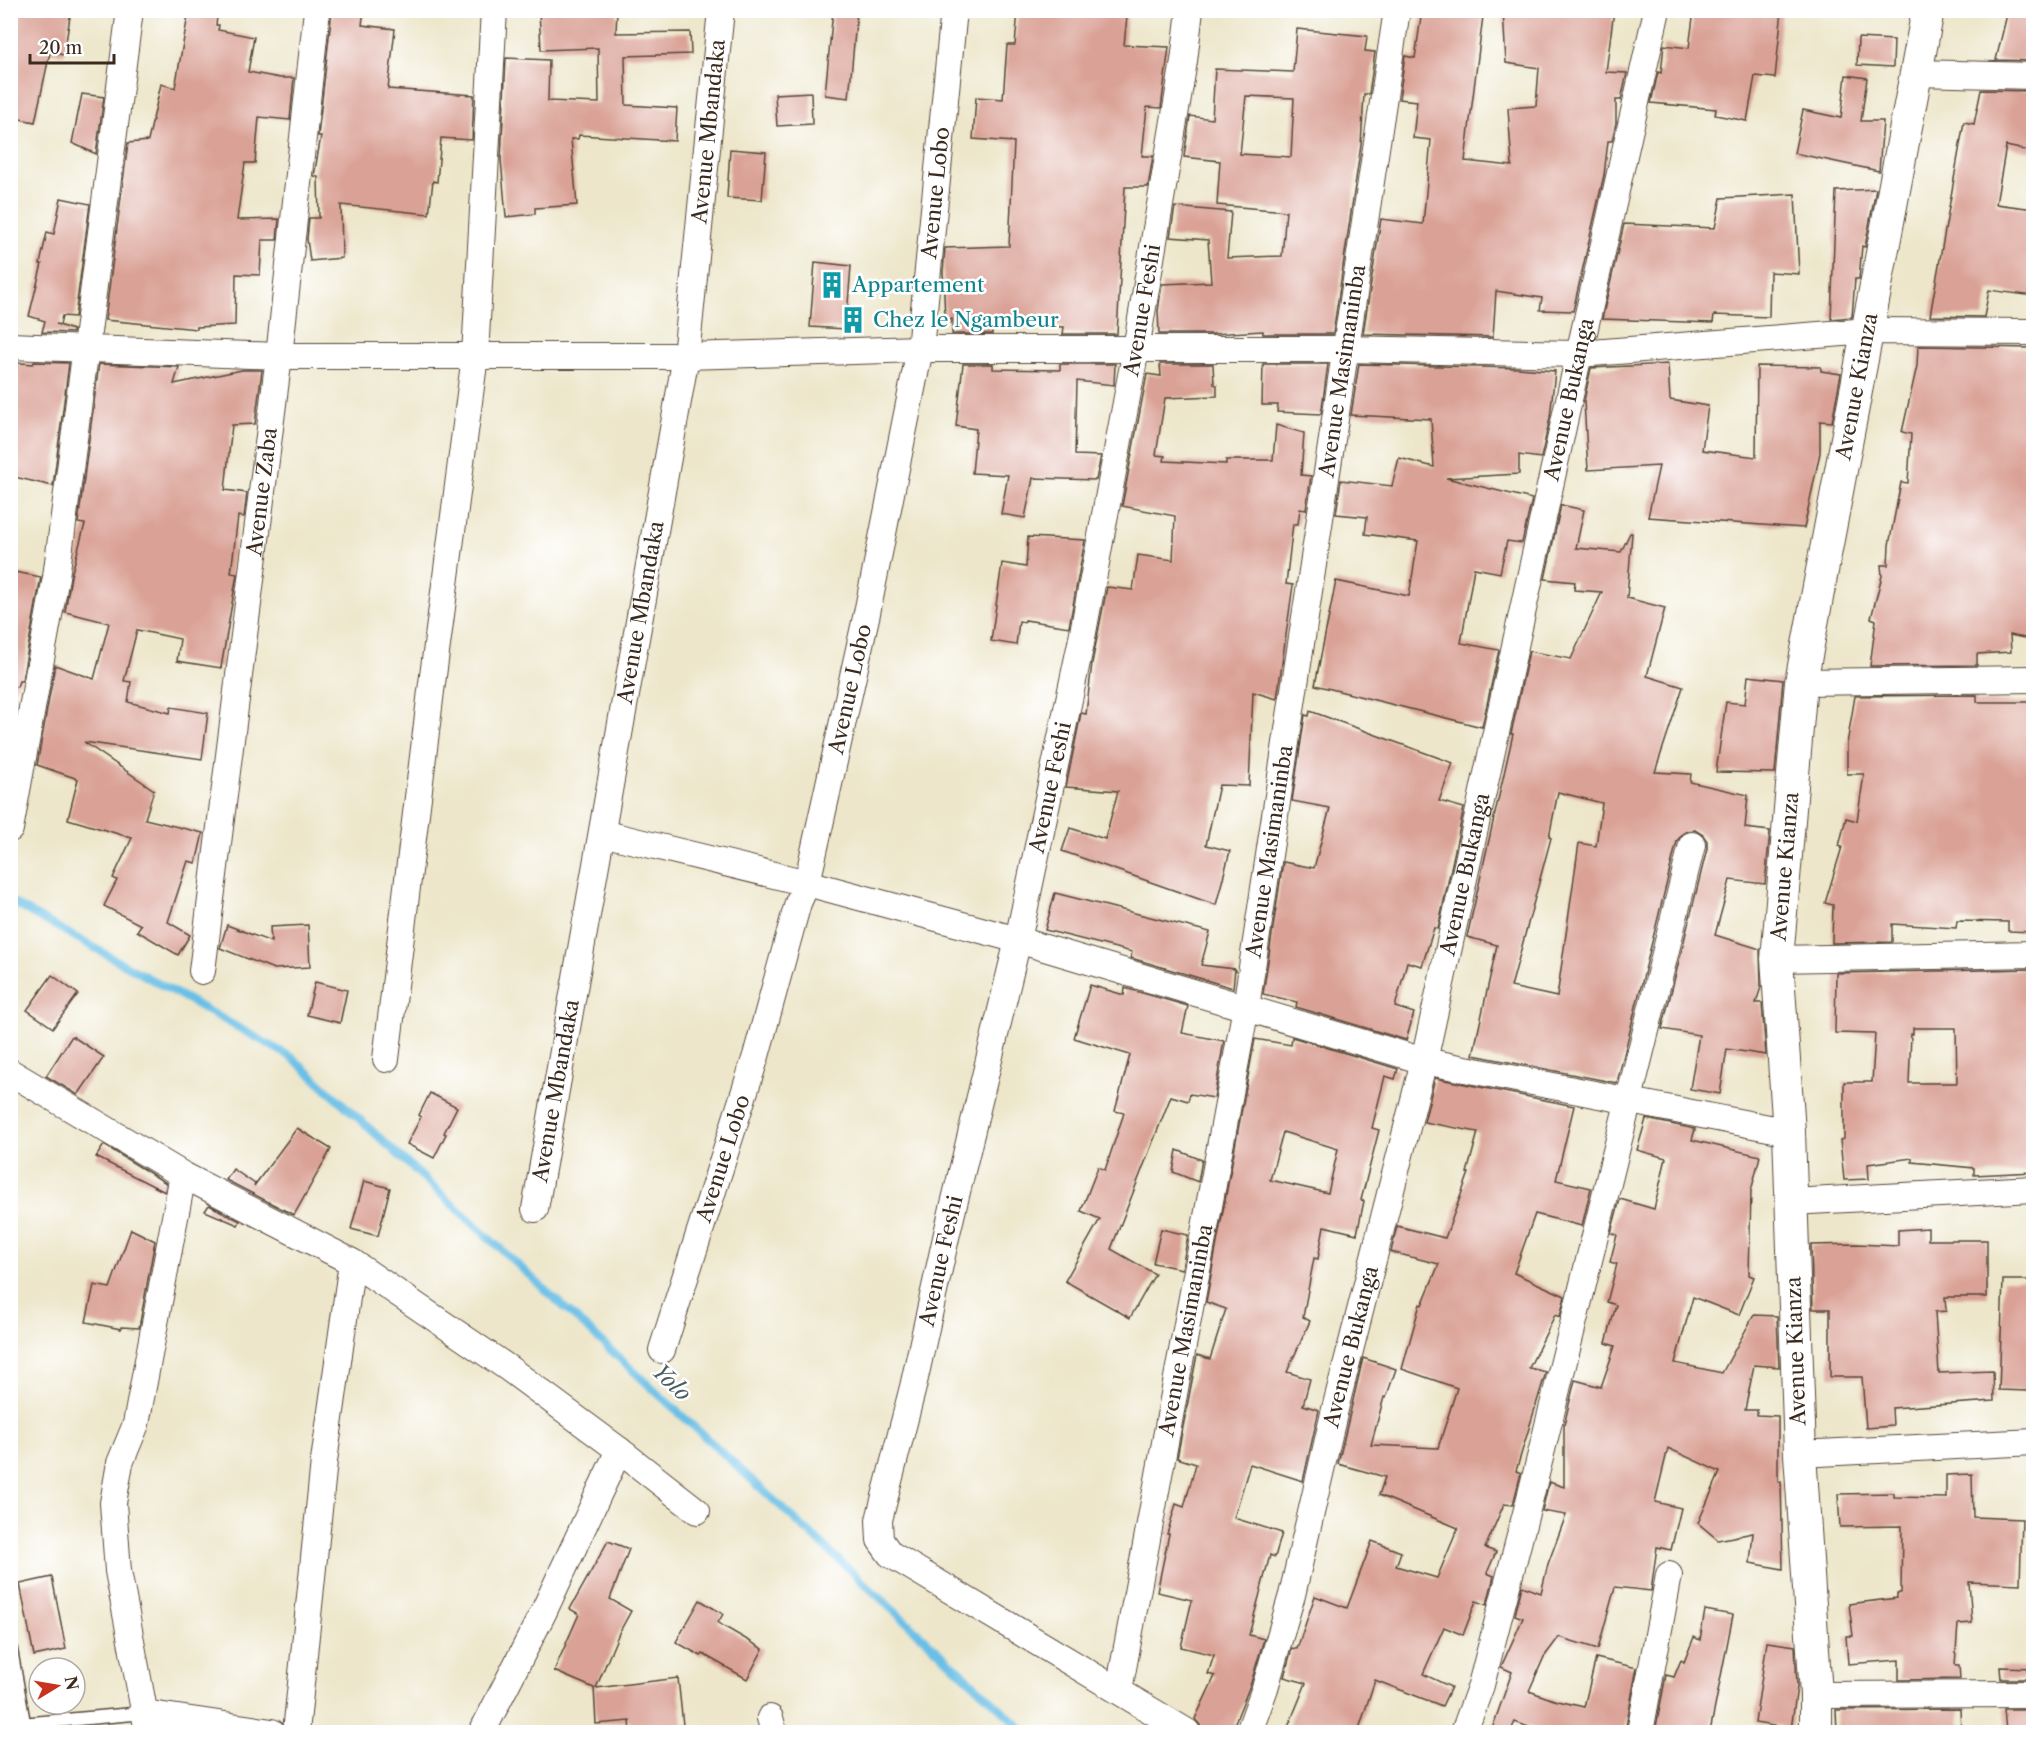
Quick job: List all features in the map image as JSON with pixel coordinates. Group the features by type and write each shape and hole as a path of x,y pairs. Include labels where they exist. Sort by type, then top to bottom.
{"street":[{"path":"10,829 56,577 130,10"},
{"name":"Avenue Zaba","path":"202,971 279,356 318,10"},
{"path":"387,1059 431,691 475,356 494,10"},
{"name":"Avenue Mbandaka","path":"535,1209 686,356 721,10"},
{"name":"Avenue Lobo","path":"662,1350 756,1056 798,903 807,883 867,613 920,349 954,10"},
{"name":"Avenue Feshi","path":"1119,1690 890,1554 880,1540 879,1520 913,1387 947,1233 1018,940 1081,643 1136,349 1184,61 1190,10"},
{"name":"Avenue Masimaninba","path":"1119,1690 1246,1007 1397,10"},
{"name":"Avenue Bukanga","path":"1249,1732 1265,1688 1292,1595 1336,1405 1424,1061 1657,10"},
{"name":"Avenue Kianza","path":"1816,1732 1816,1695 1800,1454 1789,1132 1777,959 1801,682 1928,10"},
{"path":"1916,73 2034,76"},
{"path":"10,346 279,356 686,356 920,349 1345,349 1579,354 1868,331 2034,332"},
{"path":"1801,682 2034,679"},
{"path":"602,833 807,883 1018,940 1424,1061 1789,1132"},
{"path":"1464,1732 1481,1685 1493,1640 1692,845"},
{"path":"1777,959 2034,954"},
{"path":"10,1072 183,1175 352,1262 508,1368 698,1511"},
{"path":"183,1175 136,1424 120,1463 113,1503 118,1571 146,1723 272,1732"},
{"path":"1791,1202 2034,1189"},
{"path":"296,1732 324,1461 352,1262"},
{"path":"1800,1454 2034,1442"},
{"path":"482,1732 543,1613 619,1450"},
{"path":"1640,1732 1669,1575"},
{"path":"1119,1690 1187,1732"},
{"path":"1816,1695 2034,1694"}],"lane":[{"path":"10,1644 24,1722"},
{"path":"10,1725 24,1722 146,1723"}],"building":[{"path":"10,10 71,10 64,55 50,52 35,122 10,117"},
{"path":"189,10 218,10 216,25 219,25 218,30 254,37 248,72 280,78 294,78 290,120 259,117 255,163 245,163 237,220 279,219 277,240 262,240 260,275 236,274 235,325 197,327 197,329 105,320 128,143 148,141 161,84 175,88"},
{"path":"332,10 364,10 362,25 395,29 388,89 474,95 472,140 441,138 437,182 433,181 429,214 341,205 342,258 310,261 307,239 309,218 319,218 318,177 314,176 321,136 318,136"},
{"path":"539,10 617,10 616,33 690,32 691,54 625,56 626,105 677,108 675,141 579,135 578,139 571,139 577,205 535,208 535,214 506,217 501,159 506,58 549,60 548,101 599,103 598,48 541,50"},
{"path":"833,10 857,10 849,98 825,95"},
{"path":"1072,10 1127,16 1124,45 1169,47 1161,108 1147,107 1142,156 1153,156 1148,187 1125,187 1117,334 1063,334 1064,327 992,325 992,334 952,334 952,319 945,319 943,272 945,248 1009,246 1014,142 973,139 976,97 1003,99 1007,45 1015,45 1018,11 1072,15"},
{"path":"1422,10 1450,10 1483,16 1465,161 1512,166 1508,108 1536,106 1539,68 1506,63 1503,10 1614,10 1606,72 1627,73 1621,100 1616,100 1616,123 1612,141 1608,141 1604,175 1573,311 1540,310 1542,298 1496,291 1493,337 1363,334 1381,219 1423,224 1431,140 1413,138 1417,101 1399,99 1405,56 1415,58"},
{"path":"1694,10 1782,10 1775,78 1755,76 1747,121 1715,115 1716,109 1651,103 1658,72 1661,73 1664,45 1689,48"},
{"path":"2008,10 2034,10 2034,61 1996,60"},
{"path":"1297,29 1367,36 1365,51 1375,52 1369,94 1364,94 1361,145 1333,334 1263,334 1263,331 1159,334 1158,311 1162,284 1211,282 1208,240 1170,237 1175,207 1231,212 1227,258 1282,256 1286,211 1217,205 1220,161 1184,157 1190,116 1212,119 1215,69 1293,72","holes":["1246,96 1294,98 1291,157 1240,154"]},
{"path":"1858,38 1894,40 1893,67 1857,65"},
{"path":"1846,75 1867,78 1861,121 1883,121 1879,171 1794,153 1803,110 1841,118"},
{"path":"1981,90 2034,91 2034,152 2006,146 1996,204 2034,209 2034,296 1989,290 1984,317 1930,316 1964,122 1974,124"},
{"path":"811,92 812,124 777,126 775,94"},
{"path":"82,94 104,97 96,154 72,143"},
{"path":"730,149 766,152 762,200 727,198"},
{"path":"1876,189 1865,247 1862,246 1859,279 1855,279 1852,317 1831,319 1836,191"},
{"path":"1795,194 1799,274 1770,272 1769,317 1714,315 1713,323 1602,319 1624,224 1715,228 1721,198"},
{"path":"61,198 90,204 75,317 62,316 60,325 56,324 73,330 73,333 42,332 45,321 29,316 42,264 40,264 47,232 54,234"},
{"name":"Appartement","path":"815,262 851,266 846,329 810,327"},
{"path":"1918,346 2034,348 2034,640 2010,635 2011,652 1977,654 1977,665 1870,666 1876,620 1871,618 1882,576 1881,565 1888,565 1889,545 1901,482 1908,483 1911,434 1902,432 1917,366"},
{"path":"10,362 69,363 53,486 10,476"},
{"path":"99,364 179,367 174,384 242,370 262,370 255,424 232,425 225,490 247,493 244,517 238,516 231,573 237,574 221,668 177,661 180,639 137,630 124,681 131,682 128,702 170,713 171,707 208,713 202,759 84,742 154,790 145,819 203,833 196,863 188,861 168,922 190,935 178,955 137,931 141,925 104,906 117,880 113,878 132,838 68,819 78,779 37,765 55,665 94,679 109,623 65,612 71,576 85,524 78,523"},
{"path":"963,364 993,364 993,369 1060,370 1060,364 1115,364 1114,385 1077,381 1075,455 1101,456 1096,480 1033,478 1025,518 1001,514 1008,475 972,473 976,429 956,426"},
{"path":"1160,364 1213,364 1214,384 1217,385 1217,396 1165,398 1156,455 1165,456 1164,461 1226,464 1226,460 1273,460 1276,425 1304,433 1301,475 1311,476 1306,510 1300,509 1298,524 1293,524 1286,584 1293,585 1277,699 1253,692 1249,786 1219,785 1206,845 1230,851 1216,905 1062,851 1070,828 1105,839 1118,791 1066,787 1081,713 1086,714 1092,663 1107,587 1133,590 1138,555 1173,560 1175,516 1122,506 1147,374 1161,376"},
{"path":"1263,364 1328,364 1321,414 1277,412 1278,405 1262,405"},
{"path":"1359,364 1555,371 1550,418 1541,458 1519,455 1519,474 1446,478 1532,499 1522,543 1507,541 1500,573 1474,568 1461,643 1499,650 1482,727 1315,685 1336,581 1409,596 1418,541 1365,534 1367,517 1336,514 1341,480 1392,486 1399,458 1434,467 1431,419 1351,415"},
{"path":"1668,364 1670,400 1708,406 1702,450 1756,457 1757,366 1821,367 1821,371 1841,374 1832,422 1820,421 1820,453 1804,528 1648,517 1659,466 1588,470 1584,401 1591,368"},
{"path":"1561,505 1584,510 1576,548 1621,552 1632,533 1627,598 1665,608 1647,676 1683,687 1655,772 1691,774 1690,782 1748,795 1745,828 1770,831 1765,884 1730,880 1715,935 1760,949 1761,987 1756,1003 1762,1003 1766,1055 1727,1049 1720,1094 1690,1089 1699,1035 1662,1029 1707,849 1707,841 1695,830 1682,834 1677,841 1617,1083 1473,1055 1497,945 1467,937 1513,734 1511,734 1529,651 1571,659 1602,592 1574,590 1575,582 1545,579","holes":["1558,792 1602,803 1596,846 1579,843 1557,997 1511,987 1551,838 1549,837"]},
{"path":"1028,537 1085,540 1069,627 1019,621 1016,645 991,641 1002,563 1026,567"},
{"path":"10,571 41,577 22,681 19,681 17,687 10,686"},
{"path":"1748,676 1783,680 1775,773 1716,772 1726,702 1745,704"},
{"path":"1977,695 1977,702 2034,702 2034,932 2008,931 2008,922 1957,921 1956,928 1892,924 1892,942 1832,943 1833,905 1825,903 1842,847 1839,846 1846,818 1857,821 1864,774 1847,774 1847,744 1855,696"},
{"path":"1310,711 1453,763 1439,801 1464,808 1438,929 1434,928 1422,966 1407,962 1395,1007 1414,1013 1406,1040 1296,1007 1297,1002 1263,994 1283,862 1314,868 1330,808 1292,801 1305,715 1309,716"},
{"path":"1055,893 1210,932 1201,965 1235,969 1233,988 1131,958 1132,952 1045,930"},
{"path":"227,925 271,942 270,927 308,925 310,967 274,969 220,948"},
{"path":"2034,969 2034,1172 1974,1175 1974,1168 1912,1162 1912,1158 1868,1164 1869,1179 1844,1180 1840,1140 1844,1139 1844,1082 1872,1082 1875,1034 1835,1033 1836,973","holes":["1913,1028 1956,1028 1957,1083 1909,1083"]},
{"path":"52,975 78,994 53,1028 27,1010"},
{"path":"315,982 347,990 340,1023 307,1015"},
{"path":"1090,985 1124,995 1125,988 1188,1006 1182,1033 1224,1041 1214,1098 1190,1094 1188,1101 1171,1096 1111,1249 1155,1274 1130,1318 1065,1281 1100,1219 1081,1211 1098,1167 1105,1170 1124,1113 1115,1111 1130,1055 1074,1038"},
{"path":"72,1036 104,1057 78,1095 46,1076"},
{"path":"1292,1037 1398,1069 1395,1079 1385,1076 1372,1128 1379,1130 1361,1200 1364,1201 1357,1234 1324,1226 1318,1259 1314,1258 1303,1317 1310,1321 1287,1372 1310,1379 1303,1405 1319,1410 1303,1481 1250,1464 1234,1518 1282,1533 1275,1557 1270,1555 1249,1635 1264,1639 1251,1683 1231,1732 1202,1732 1195,1719 1215,1676 1208,1674 1214,1655 1181,1647 1192,1600 1157,1592 1169,1534 1167,1534 1176,1504 1184,1507 1196,1464 1177,1458 1197,1355 1210,1359 1226,1309 1206,1302 1255,1039 1291,1045","holes":["1283,1132 1338,1149 1328,1193 1270,1180"]},
{"path":"1435,1078 1574,1106 1556,1180 1591,1188 1582,1226 1535,1214 1514,1273 1565,1296 1560,1317 1555,1315 1529,1368 1546,1372 1516,1471 1521,1473 1513,1505 1504,1504 1485,1548 1496,1552 1487,1573 1494,1576 1487,1605 1476,1601 1463,1635 1444,1627 1423,1674 1451,1687 1442,1706 1375,1680 1358,1732 1286,1732 1306,1683 1284,1677 1292,1648 1297,1649 1315,1596 1347,1608 1372,1541 1401,1552 1396,1566 1437,1578 1458,1528 1379,1495 1385,1477 1338,1464 1363,1358 1396,1369 1386,1398 1384,1397 1371,1445 1438,1448 1457,1388 1402,1369 1420,1304 1422,1305 1439,1264 1391,1252 1397,1226 1445,1238 1469,1173 1467,1173 1478,1132 1424,1122"},
{"path":"430,1093 457,1107 434,1158 407,1144"},
{"path":"1646,1119 1695,1129 1692,1140 1760,1156 1751,1191 1749,1275 1754,1277 1739,1315 1693,1297 1675,1363 1722,1373 1754,1315 1777,1316 1779,1367 1754,1365 1745,1410 1757,1410 1757,1415 1778,1416 1778,1482 1781,1482 1783,1569 1750,1563 1753,1533 1718,1540 1698,1523 1720,1472 1668,1448 1655,1502 1681,1508 1671,1550 1657,1547 1651,1591 1615,1587 1598,1649 1559,1637 1544,1657 1529,1691 1584,1707 1596,1658 1637,1668 1625,1732 1543,1732 1515,1722 1510,1732 1491,1732 1512,1672 1501,1667 1523,1618 1515,1615 1522,1586 1541,1593 1548,1564 1566,1515 1542,1511 1549,1482 1564,1487 1564,1425 1575,1380 1601,1387 1615,1346 1606,1343 1616,1305 1607,1302 1617,1264 1610,1262 1617,1235 1611,1233 1620,1199 1654,1209 1666,1158 1637,1150"},
{"path":"297,1128 331,1149 294,1215 226,1180 233,1169 255,1184 254,1186"},
{"path":"104,1145 166,1183 165,1192 96,1157"},
{"path":"1177,1150 1202,1160 1198,1182 1173,1172"},
{"path":"364,1181 390,1188 378,1236 351,1229"},
{"path":"209,1205 240,1221 238,1225 205,1211"},
{"path":"1928,1228 1928,1240 1987,1240 1987,1297 1945,1297 1946,1311 1935,1312 1939,1373 1993,1371 1994,1401 1892,1408 1893,1426 1866,1428 1862,1377 1830,1377 1830,1309 1813,1309 1811,1245 1898,1246 1898,1230"},
{"path":"131,1229 155,1241 139,1328 121,1327 121,1329 86,1322 94,1285 110,1288"},
{"path":"1161,1229 1188,1235 1182,1269 1153,1263"},
{"path":"2003,1280 2030,1280 2028,1391 1999,1390"},
{"path":"1972,1474 1973,1517 2022,1519 2020,1584 1969,1582 1972,1623 1958,1624 1955,1665 1959,1665 1960,1679 1899,1680 1899,1660 1848,1664 1846,1636 1853,1636 1849,1604 1897,1598 1897,1593 1901,1593 1902,1526 1840,1527 1838,1494 1894,1493 1894,1497 1946,1498 1946,1475"},
{"path":"608,1541 629,1549 610,1599 631,1611 619,1633 596,1688 678,1678 683,1725 631,1732 630,1721 596,1724 594,1688 554,1671 579,1614 570,1609"},
{"path":"52,1577 66,1649 34,1656 20,1584"},
{"path":"700,1600 723,1614 718,1623 763,1649 747,1679 703,1654 701,1656 676,1642"},
{"path":"1705,1610 1733,1615 1710,1732 1655,1732 1666,1675 1674,1677 1681,1660 1684,1662 1694,1637 1700,1640"},
{"path":"1767,1642 1795,1646 1797,1687 1791,1729 1755,1723"},
{"path":"2000,1667 2034,1668 2034,1679 2001,1679"},
{"path":"1960,1709 1961,1732 1837,1732 1836,1710"},
{"path":"2004,1709 2034,1709 2034,1732 2006,1732"}],"waterway":[{"name":"Yolo","path":"10,901 293,1058 1026,1732"}],"place":[{"name":"Appartement","path":"832,285"},
{"name":"Chez le Ngambeur","path":"853,320"}]}
